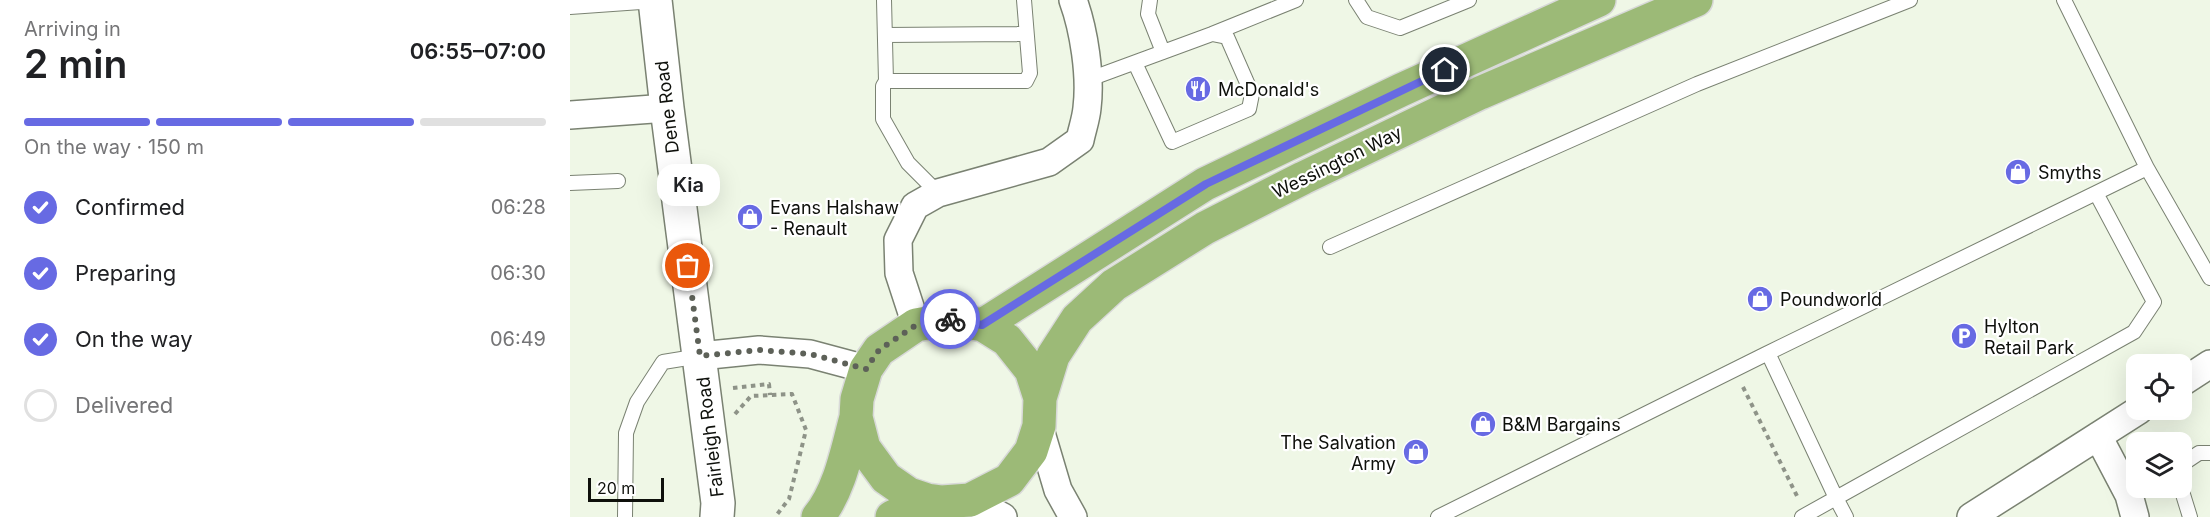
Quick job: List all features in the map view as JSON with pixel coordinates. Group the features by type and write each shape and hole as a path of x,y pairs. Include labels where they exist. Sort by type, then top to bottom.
{"highway":[{"name":"Wessington Way","path":"982,325 1206,184 1401,90 1599,0"},
{"name":"Wessington Way","path":"856,417 864,448 886,478 909,494 927,500 942,502 970,500 1009,480 1031,451 1053,356 1077,319 1114,285 1206,228 1303,178 1480,93 1696,0"},
{"name":"Wessington Way","path":"818,517 826,507 844,462 856,417 857,399 866,369 879,350 916,325 950,319 982,325 1007,340 1031,370 1040,412"},
{"name":"Wessington Way","path":"892,517 927,500"}],"street":[{"path":"916,325 898,273 898,240 915,206 938,193 1048,162 1080,140 1087,108 1087,80 1080,20 1073,0"},
{"name":"Dene Road","path":"655,1 700,356"},
{"path":"570,115 667,108"},
{"path":"700,356 759,350 810,354 866,369"},
{"name":"Fairleigh Road","path":"700,356 718,503 717,517"},
{"path":"2192,375 2210,364"},
{"path":"1040,412 1058,490 1073,517"},
{"path":"1971,517 2126,418"},
{"path":"2098,436 2129,495 2135,517"},
{"path":"970,500 1003,517"}],"lane":[{"path":"885,0 886,81 883,86 882,119 908,163 938,193"},
{"path":"886,81 1026,81 1030,73 1024,0"},
{"path":"1150,0 1148,14 1163,52"},
{"path":"1087,80 1296,0"},
{"path":"1356,0 1367,17 1400,28 1469,0"},
{"path":"1330,247 1697,84 1910,0"},
{"path":"2064,0 2147,168 2210,278"},
{"path":"570,7 655,1"},
{"path":"885,35 1026,34"},
{"path":"1135,63 1172,142 1249,109 1252,94 1227,37 1212,34"},
{"path":"1438,517 2147,168"},
{"path":"570,183 618,181"},
{"path":"1804,516 2134,332 2154,302 2096,193"},
{"path":"1768,353 1846,517"},
{"path":"625,517 626,433 637,402 663,362 700,356"},
{"path":"2192,458 2199,453 2210,453"},
{"path":"2184,498 2190,517"}],"path":[{"path":"1734,370 1804,516"},
{"path":"704,392 769,384 770,395"},
{"path":"733,416 752,396 792,394 806,430 789,499 775,517"}],"way so far":[{"path":"688,266 700,356 759,350 810,354 866,369 879,350 916,325 950,319"}],"place":[{"name":"McDonald's","path":"1198,89"},
{"name":"Smyths","path":"2018,172"},
{"name":"Evans Halshaw - Renault","path":"750,217"},
{"name":"Kia","path":"688,266"},
{"name":"Poundworld","path":"1760,299"},
{"name":"Hylton Retail Park","path":"1964,336"},
{"name":"B&M Bargains","path":"1483,424"},
{"name":"The Salvation Army","path":"1416,452"}],"route":[{"path":"950,319 982,325 1206,184 1445,70"}]}
